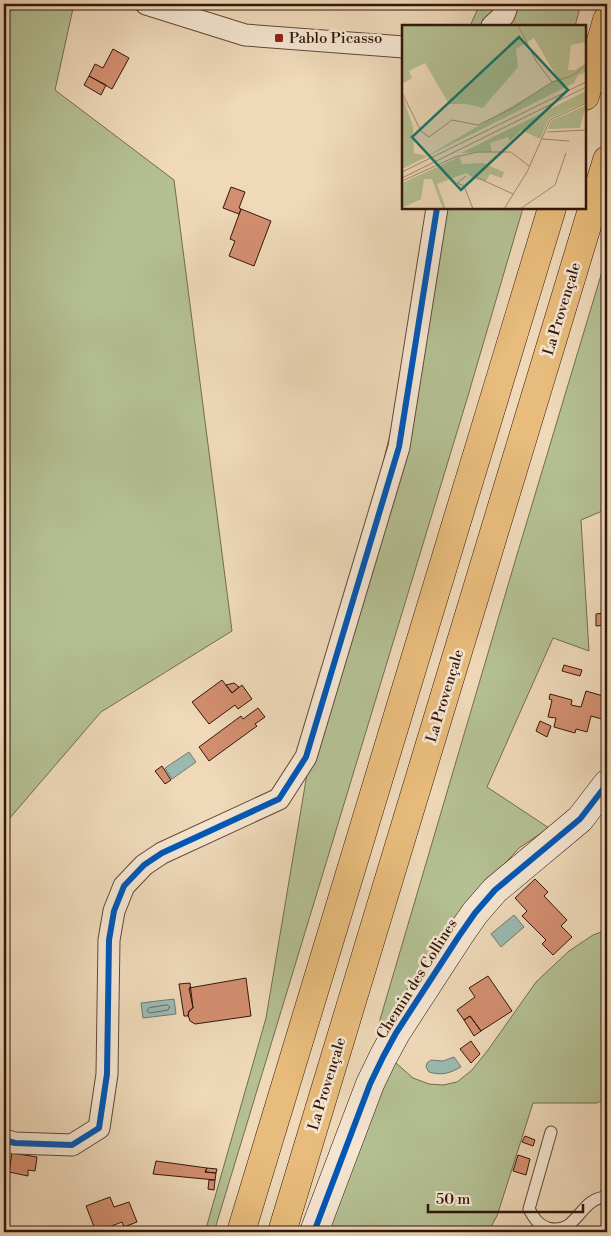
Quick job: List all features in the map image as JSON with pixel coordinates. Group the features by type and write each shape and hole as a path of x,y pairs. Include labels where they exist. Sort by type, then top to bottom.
{"highway":[{"path":"586,93 607,20"},
{"name":"La Provençale","path":"282,1232 607,160"},
{"path":"241,1232 552,209"}],"street":[{"path":"146,4 245,35 402,47"},
{"path":"493,25 504,15 508,4"},
{"path":"4,1140 15,1143 72,1145 99,1128 107,1074 109,940 114,911 124,886 144,865 162,853 279,799 306,757 399,447 437,209"},
{"name":"Chemin des Collines","path":"314,1232 370,1084 396,1033 459,936 495,890 580,819 607,784"}],"lane":[{"path":"551,1132 529,1209 535,1220 542,1226 554,1229 566,1228 590,1202 598,1198 607,1197"}],"green space":[{"path":"4,4 74,4 55,90 174,180 232,631 101,712 9,819 4,817"},
{"path":"480,4 581,4 575,25 470,25"},
{"path":"430,209 523,209 467,399 214,1232 205,1232 266,1018 308,768 397,406"},
{"path":"607,255 607,509 581,520 589,651 553,638 487,787 549,828 519,848 482,889 387,1021 379,1023 516,558"},
{"path":"607,930 607,1098 597,1103 533,1103 497,1216 488,1232 325,1232 373,1093 396,1063 413,1078 429,1084 443,1085 457,1082 472,1070 488,1050 536,982 569,951 593,935"}],"water":[{"path":"189,752 196,762 172,779 165,768"},
{"path":"514,915 524,927 501,947 491,934"},
{"path":"174,999 176,1014 143,1018 141,1003"},
{"path":"454,1057 461,1067 449,1072 442,1074 429,1072 426,1067 427,1063 431,1060 443,1061"}],"building":[{"path":"113,49 129,58 112,89 89,76 95,64 103,68"},
{"path":"89,76 106,85 101,95 84,85"},
{"path":"231,187 245,192 239,208 241,209 239,214 223,208"},
{"path":"241,209 271,221 254,266 229,256 235,241 230,239"},
{"path":"605,613 606,625 596,626 596,614"},
{"path":"564,665 582,670 580,676 562,671"},
{"path":"222,680 232,693 242,685 252,699 238,709 235,705 209,724 192,702"},
{"path":"234,683 239,687 232,693 226,685"},
{"path":"586,691 607,697 602,719 591,716 587,732 576,729 575,733 554,727 556,718 548,717 552,700 549,699 550,694 572,700 571,705 581,707"},
{"path":"258,708 265,717 255,724 257,726 209,761 199,747 241,716 243,719"},
{"path":"540,721 551,726 547,737 536,731"},
{"path":"162,766 171,780 165,784 155,771"},
{"path":"535,879 548,892 544,896 567,920 561,926 572,937 553,955 542,944 546,940 522,916 527,911 515,898"},
{"path":"488,976 512,1011 481,1031 470,1016 464,1020 457,1010 475,997 469,988"},
{"path":"246,978 251,1016 195,1024 190,1021 188,1015 189,1011 193,1008 189,988"},
{"path":"190,983 193,1008 189,1011 188,1016 184,1016 179,984"},
{"path":"470,1016 481,1031 474,1036 464,1020"},
{"path":"471,1041 480,1054 471,1063 460,1049"},
{"path":"525,1136 535,1140 533,1146 522,1142"},
{"path":"12,1153 37,1157 35,1171 28,1170 28,1176 9,1172"},
{"path":"518,1155 530,1159 526,1175 513,1171"},
{"path":"156,1161 207,1168 205,1172 216,1173 215,1180 153,1174"},
{"path":"207,1168 217,1169 216,1173 205,1172"},
{"path":"209,1180 215,1180 214,1190 208,1189"},
{"path":"110,1197 114,1207 129,1202 137,1222 124,1227 122,1222 96,1232 86,1206"},
{"path":"607,1214 607,1232 599,1232"}],"cycle path":[{"path":"4,1140 15,1143 72,1145 99,1128 107,1074 109,940 114,911 124,886 144,865 162,853 279,799 306,757 399,447 437,209"},
{"path":"314,1232 370,1084 383,1057 396,1033 459,936 475,913 495,890 580,819 607,784"}],"place":[{"name":"Pablo Picasso","path":"279,38"}]}
